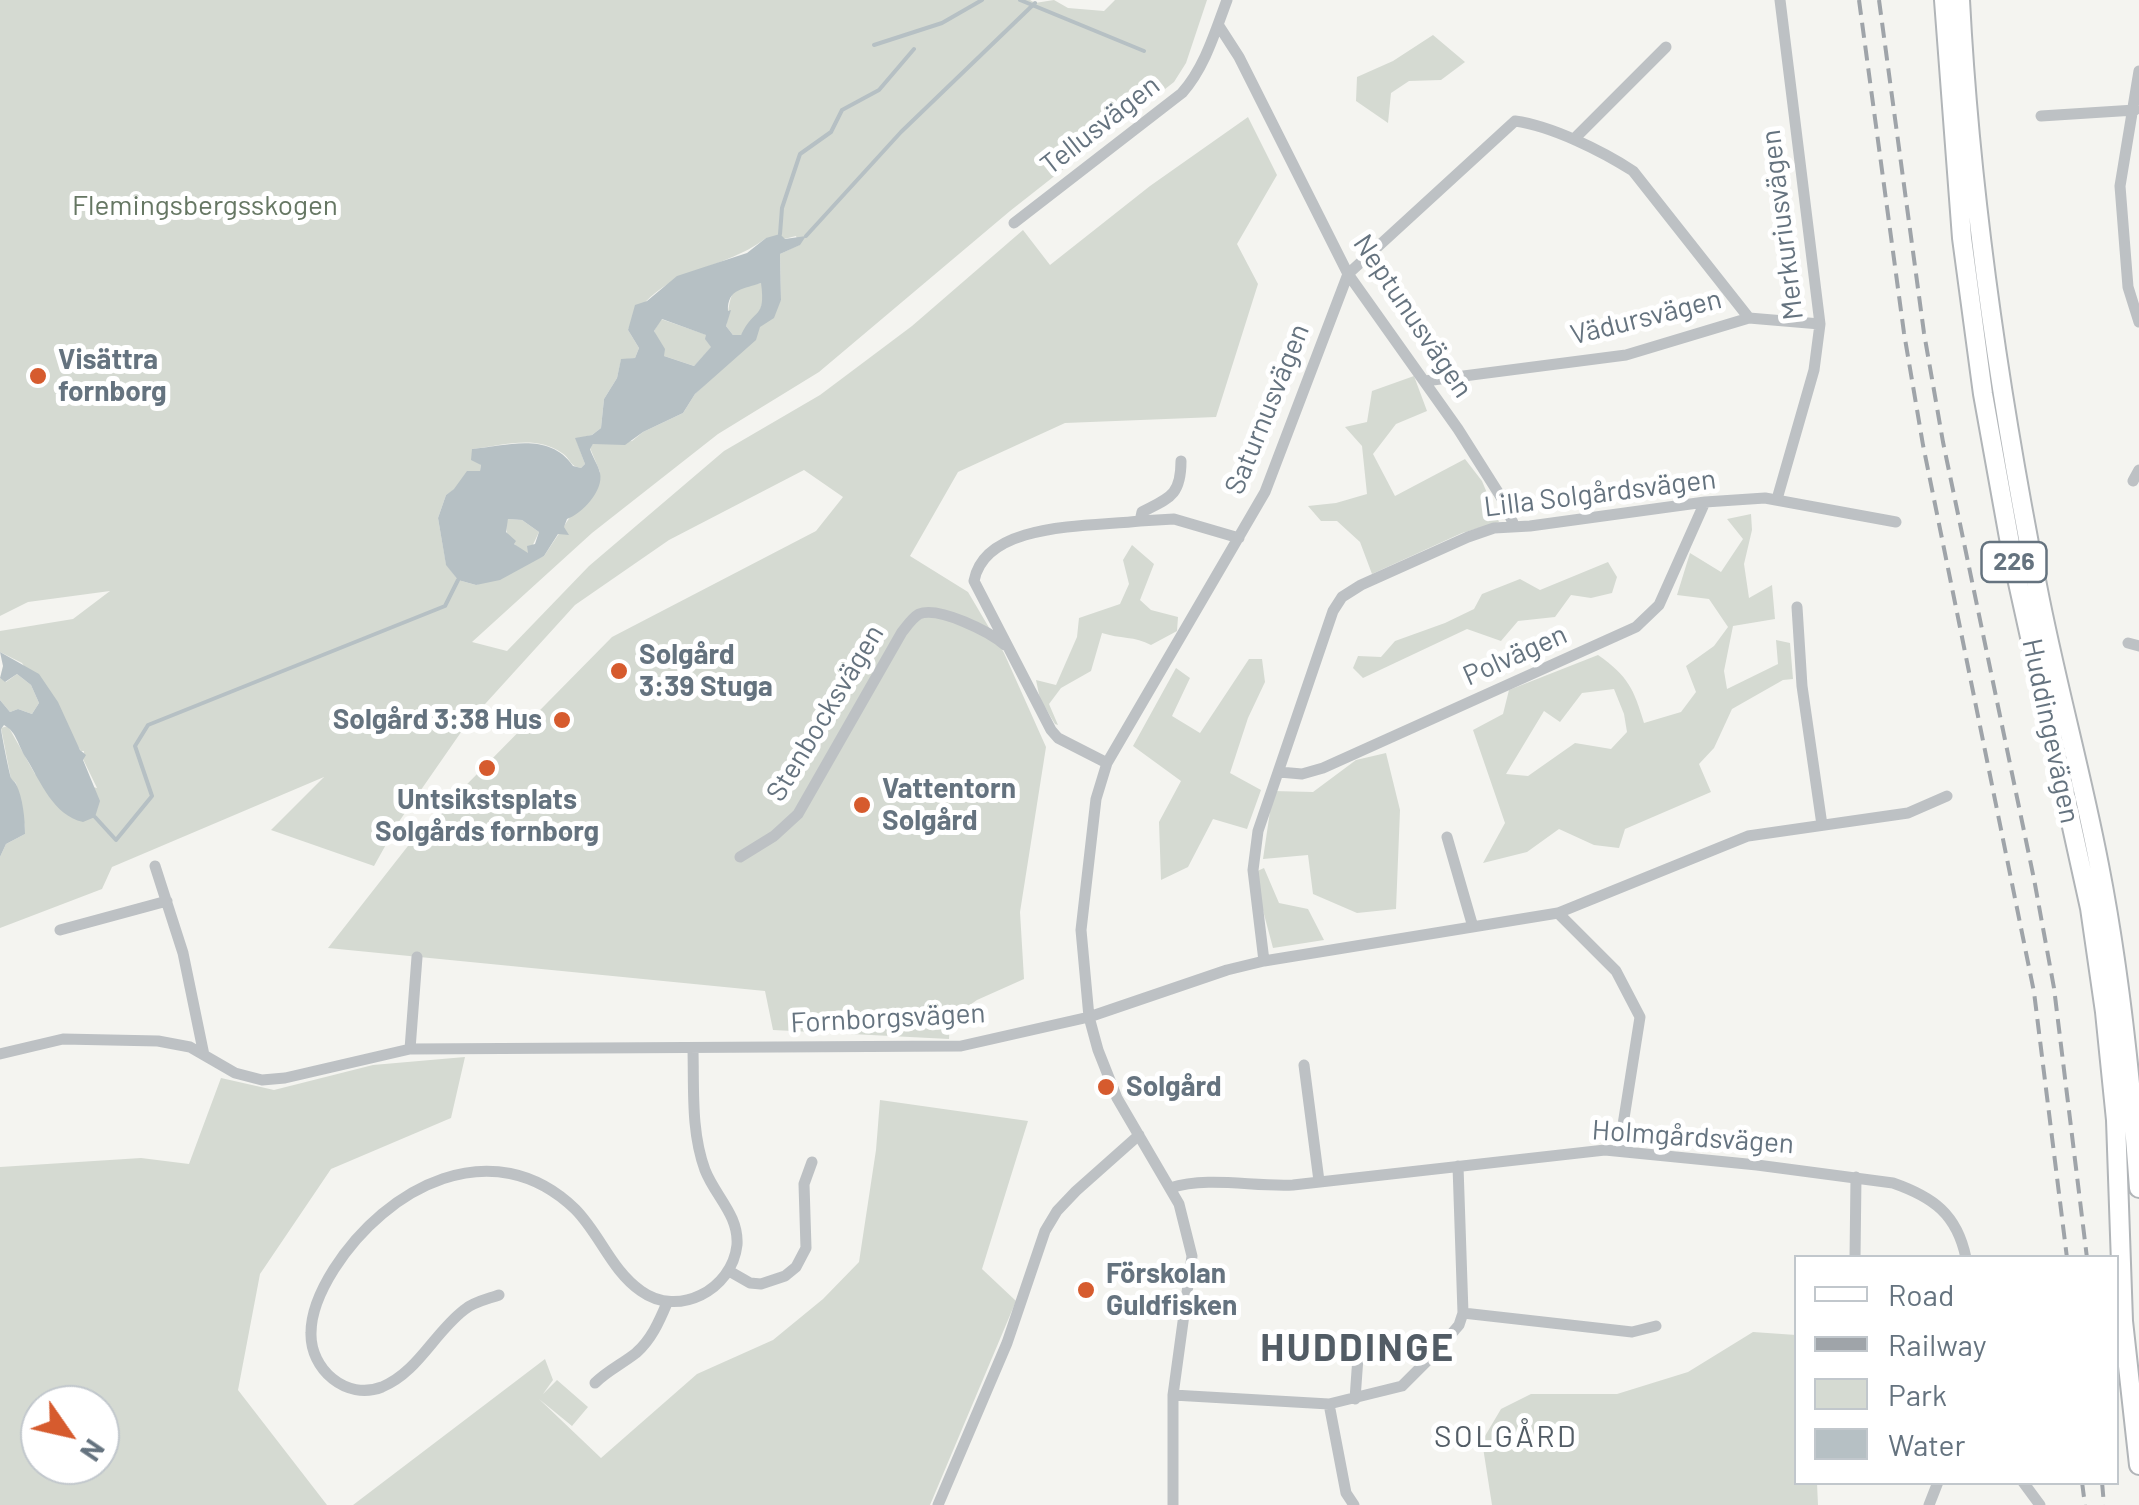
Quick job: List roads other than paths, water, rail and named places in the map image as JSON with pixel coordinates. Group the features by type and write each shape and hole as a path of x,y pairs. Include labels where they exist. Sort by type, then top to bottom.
{"main road":[{"name":"Huddingevägen","path":"1944,0 1962,238 1983,394 2013,560 2090,908 2106,1012 2116,1120 2123,1321 2139,1465"},
{"name":"Huddingevägen","path":"1960,0 1964,82 2000,388 2037,588 2102,882 2120,990 2139,1188"}],"street":[{"name":"Tellusvägen","path":"1014,223 1182,93 1219,26 1227,0"},
{"name":"Merkuriusvägen","path":"1778,500 1814,370 1820,324 1780,0"},
{"name":"Neptunusvägen","path":"1219,26 1239,57 1348,274 1425,381 1501,497 1514,525"},
{"path":"1666,47 1574,139 1632,171 1750,318"},
{"path":"2139,71 2120,186 2128,287 2139,322"},
{"path":"2041,116 2135,110"},
{"name":"Saturnusvägen","path":"1173,1505 1173,1395 1192,1256 1185,1220 1117,1098 1090,1018 1081,930 1091,826 1107,763 1280,460 1348,274 1515,121 1574,139"},
{"name":"Vädursvägen","path":"1425,381 1626,354 1750,318 1820,324"},
{"path":"1140,521 1142,512 1162,504 1176,490 1181,461"},
{"name":"Lilla Solgårdsvägen","path":"1264,961 1253,861 1258,831 1318,650 1342,598 1361,585 1468,537 1514,525 1706,502 1778,500 1896,522"},
{"name":"Polvägen","path":"1279,772 1302,774 1323,768 1636,627 1659,605 1706,502"},
{"path":"1107,763 1058,738 974,581 977,566 992,548 1009,538 1140,521 1174,519 1238,538"},
{"path":"1796,607 1802,686 1822,825"},
{"name":"Stenbocksvägen","path":"740,857 774,836 798,814 914,617 922,613 939,614 977,627 1008,648"},
{"name":"Fornborgsvägen","path":"0,1054 19,1047 82,1038 178,1043 234,1073 262,1080 410,1049 960,1046 1090,1018 1264,961 1558,913 1748,836 1908,813 1946,796"},
{"path":"1448,837 1473,927"},
{"path":"155,866 183,953 204,1055"},
{"path":"60,930 167,900"},
{"path":"1558,913 1616,971 1640,1018 1619,1150"},
{"path":"410,1049 417,957"},
{"path":"499,1295 465,1308 408,1370 396,1380 369,1391 336,1382 325,1373 312,1349 317,1304 345,1252 380,1216 414,1191 450,1175 468,1172 512,1174 544,1186 589,1226 624,1277 648,1296 667,1303 700,1296 729,1271 737,1243 732,1217 706,1172 695,1128 693,1050"},
{"path":"1304,1065 1318,1181"},
{"path":"938,1505 997,1369 1045,1231 1056,1211 1139,1134"},
{"name":"Holmgårdsvägen","path":"1170,1188 1194,1180 1259,1186 1619,1150 1893,1183 1937,1203 1956,1227 1965,1255"},
{"path":"729,1271 760,1284 785,1276 796,1267 806,1248 804,1184 812,1162"},
{"path":"1173,1395 1329,1404 1402,1386 1436,1352 1462,1313 1458,1166"},
{"path":"1855,1255 1856,1177"},
{"path":"594,1383 644,1344 667,1303"},
{"path":"1462,1313 1632,1332 1656,1326"},
{"path":"1355,1399 1358,1356"},
{"path":"1329,1404 1346,1493 1354,1505"}],"water":[{"path":"780,234 785,239 806,236 800,245 780,254 781,300 774,318 760,327 756,340 695,394 683,413 625,445 593,444 590,449 600,473 599,487 585,507 567,519 564,527 569,535 558,534 544,556 500,580 476,585 458,580 446,565 438,518 446,495 467,471 480,471 481,465 471,460 472,449 540,444 581,468 585,464 575,438 592,435 601,428 604,399 617,378 621,359 635,358 639,348 628,330 635,305 647,301 677,276 747,253 766,238","holes":["761,283 760,308 741,335 733,335 726,326 730,298","662,319 706,335 711,347 694,366 664,356 665,349 654,331","508,519 522,520 539,532 535,544 527,546 528,553 514,544 516,541 506,532"]},
{"path":"0,652 39,674 58,702 86,755 83,760 100,801 95,817 83,822 64,812 49,796 15,735 4,725 4,746 11,778 22,802 25,834 6,844 0,857 0,700 10,712 18,709 32,714 39,703 31,685 17,674 5,682 0,678"}],"waterway":[{"path":"874,45 942,23 982,0"},
{"path":"1020,0 1144,51"},
{"path":"806,236 901,132 1035,3"},
{"path":"780,234 782,208 800,154 831,132 842,110 879,90 914,49"},
{"path":"95,817 116,840 152,796 135,746 148,725 445,606 458,580"}],"railway":[{"path":"1859,0 1923,445 2034,992 2067,1255"},
{"path":"1879,0 1924,333 1943,442 2054,988 2087,1255"},
{"path":"2082,1485 2085,1505"},
{"path":"2102,1485 2104,1505"}],"place":[{"name":"Visättra fornborg","path":"38,376"},
{"name":"Solgård 3:39 Stuga","path":"619,671"},
{"name":"Solgård 3:38 Hus","path":"562,720"},
{"name":"Untsikstsplats Solgårds fornborg","path":"487,768"},
{"name":"Vattentorn Solgård","path":"862,805"},
{"name":"Solgård","path":"1106,1087"},
{"name":"Förskolan Guldfisken","path":"1086,1290"}],"district":[{"name":"HUDDINGE","path":"1358,1348"},
{"name":"SOLGÅRD","path":"1506,1437"}],"park label":[{"name":"Flemingsbergsskogen","path":"205,206"}]}
